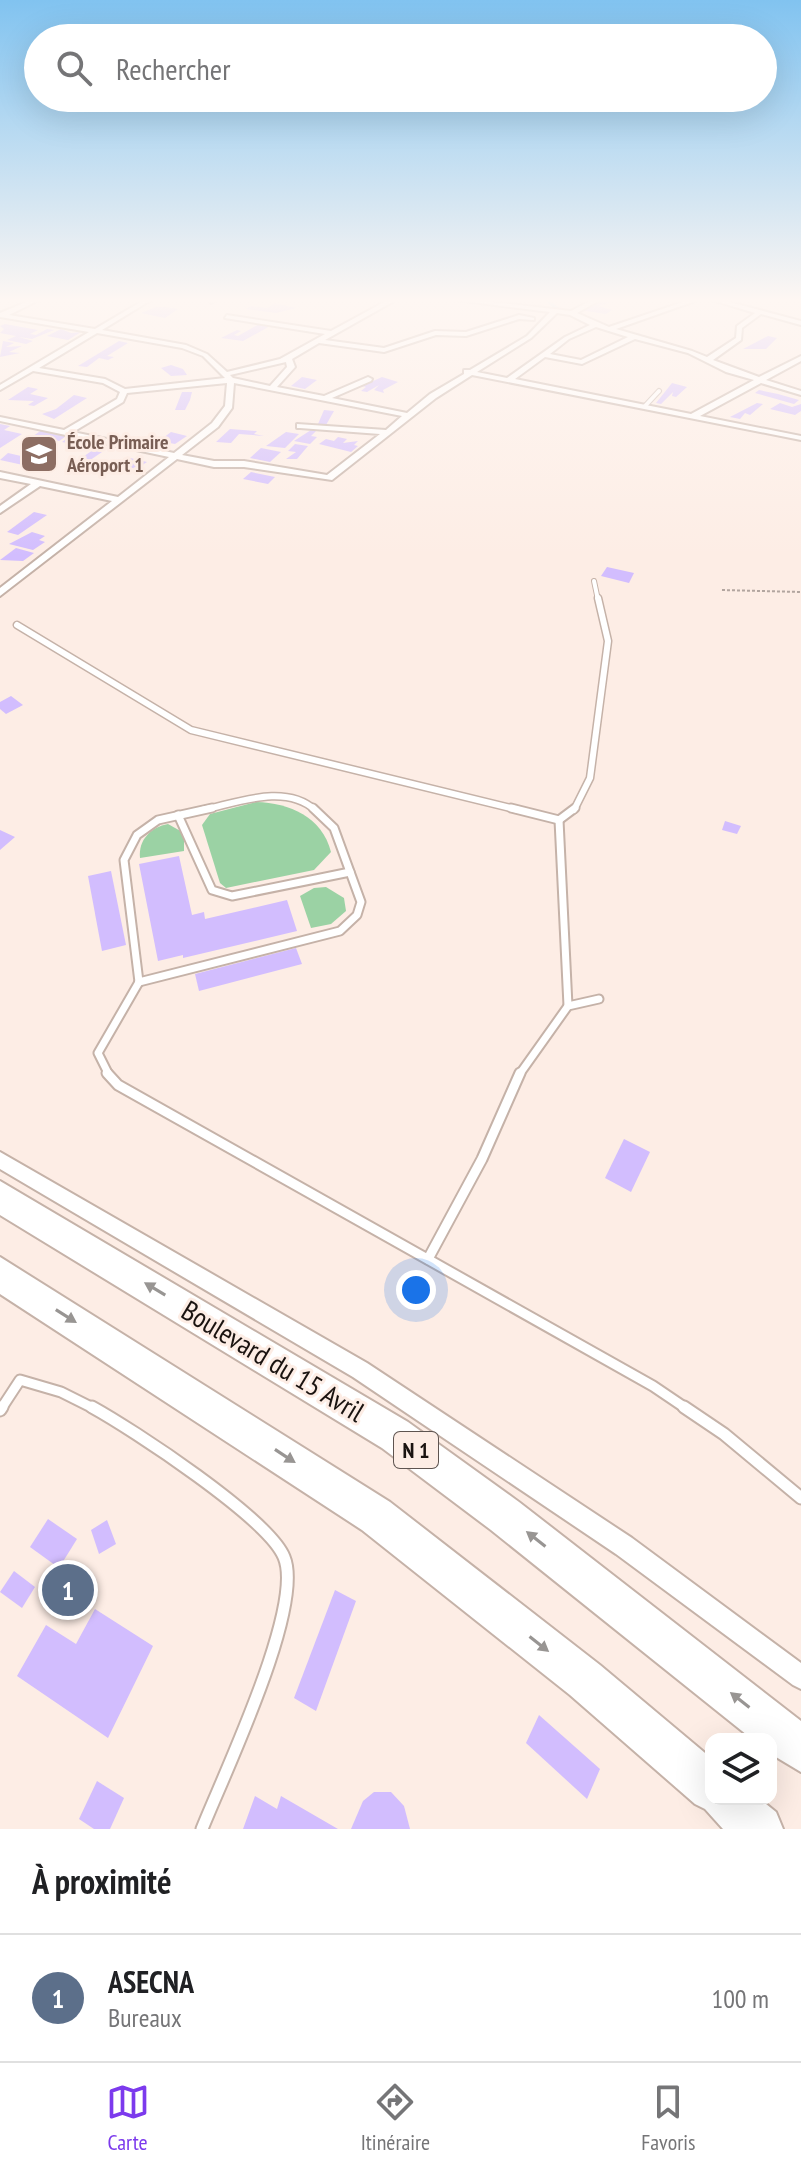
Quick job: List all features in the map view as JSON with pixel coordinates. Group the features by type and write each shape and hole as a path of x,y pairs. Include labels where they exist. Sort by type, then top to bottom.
{"highway":[{"name":"Boulevard du 15 Avril","path":"0,1197 395,1435 541,1544 801,1749"},
{"path":"0,1274 376,1516 585,1680 705,1783"},
{"path":"731,1805 759,1829"}],"street":[{"path":"113,385 124,391 166,385"},
{"path":"0,593 116,499 215,425 226,413 228,385"},
{"path":"266,385 408,415"},
{"path":"327,397 354,385"},
{"path":"0,419 214,464 244,464 323,479 332,477 449,385"},
{"path":"537,385 798,436"},
{"path":"693,416 755,385"},
{"path":"777,385 801,393"},
{"path":"65,433 120,400 124,391"},
{"path":"300,426 387,432"},
{"path":"0,475 116,499"},
{"path":"0,510 38,483"},
{"path":"0,1160 360,1370 624,1546 801,1677"}],"lane":[{"path":"645,406 659,391"},
{"path":"17,625 191,730 559,820 574,811 590,778 608,641 594,581"},
{"path":"139,982 340,931 360,910 334,828 318,810 293,799 273,795 158,820 137,835 124,860 139,982 98,1053 104,1070 118,1085 690,1409 801,1498"},
{"path":"178,815 212,890 219,895 232,896 350,872"},
{"path":"428,1259 482,1159 520,1073 568,1006 559,820"},
{"path":"568,1006 599,999"},
{"path":"0,1410 20,1380 47,1385 84,1402 208,1481 285,1556 289,1583 281,1624 202,1829"}],"path":[{"path":"722,590 801,592"}],"green space":[{"path":"256,802 281,805 303,814 320,830 331,852 314,870 226,888 220,883 202,825 210,814"},
{"path":"168,824 184,833 184,851 140,858 141,846 147,835"},
{"path":"326,887 344,898 346,911 331,924 311,928 300,896 314,888"}],"building":[{"path":"378,385 367,392 361,391 366,387 362,386"},
{"path":"379,385 392,385 383,390 384,393 374,390"},
{"path":"670,385 687,387 676,397 672,396 673,392 661,404 656,403"},
{"path":"28,387 38,389 30,394 48,398 34,406 28,405 34,401 8,400"},
{"path":"759,390 799,400 794,404 755,393"},
{"path":"182,392 192,392 190,400 185,410 175,410"},
{"path":"74,395 87,398 54,419 42,414 56,409"},
{"path":"757,403 763,404 750,415 745,413 740,419 730,417"},
{"path":"780,403 792,407 801,404 801,411 795,415 770,409"},
{"path":"324,410 334,411 326,425 318,424"},
{"path":"0,424 10,426 4,430 22,434 0,448"},
{"path":"230,429 257,431 254,434 264,436 239,434 231,443 216,442"},
{"path":"42,430 68,435 59,441 33,436"},
{"path":"311,430 316,431 311,436 317,437 310,444 294,441"},
{"path":"171,432 187,436 175,444 159,441"},
{"path":"286,432 299,434 285,448 266,446"},
{"path":"71,435 102,442 104,447 99,450 62,442"},
{"path":"338,437 347,439 343,443 358,441 354,445 358,446 351,452 319,444"},
{"path":"295,444 308,446 297,459 286,459 296,452 288,451"},
{"path":"261,448 281,452 270,462 250,458"},
{"path":"93,450 102,452 80,467 71,465"},
{"path":"8,453 47,462 37,468 0,460"},
{"path":"126,457 147,462 136,469 117,464"},
{"path":"251,472 275,477 268,484 243,479"},
{"path":"34,512 47,515 18,535 7,532"},
{"path":"32,532 45,536 39,540 45,542 33,550 9,544"},
{"path":"16,548 34,553 23,561 0,560"},
{"path":"607,567 634,573 629,583 601,576"},
{"path":"11,696 23,705 6,714 0,709 0,702"},
{"path":"725,821 741,826 737,834 722,830"},
{"path":"0,830 15,837 0,850"},
{"path":"179,856 192,915 204,912 205,919 287,900 297,931 158,961 139,864"},
{"path":"111,871 126,945 102,951 88,876"},
{"path":"296,948 302,964 199,991 195,974"},
{"path":"624,1139 650,1152 631,1192 605,1178"},
{"path":"48,1519 77,1539 59,1568 30,1547"},
{"path":"107,1520 116,1544 99,1554 91,1530"},
{"path":"14,1571 35,1587 22,1608 0,1592"},
{"path":"335,1590 356,1601 316,1711 294,1698"},
{"path":"95,1609 153,1646 108,1738 17,1676 46,1625 76,1644"},
{"path":"539,1715 600,1769 587,1799 526,1743"},
{"path":"97,1781 124,1798 110,1829 94,1829 79,1819"},
{"path":"374,1792 391,1792 404,1806 410,1829 351,1829 363,1801"},
{"path":"255,1796 277,1809 281,1796 338,1829 243,1829"}],"place":[{"name":"École Primaire Aéroport 1","path":"39,454"},
{"name":"ASECNA","path":"68,1590"}]}
